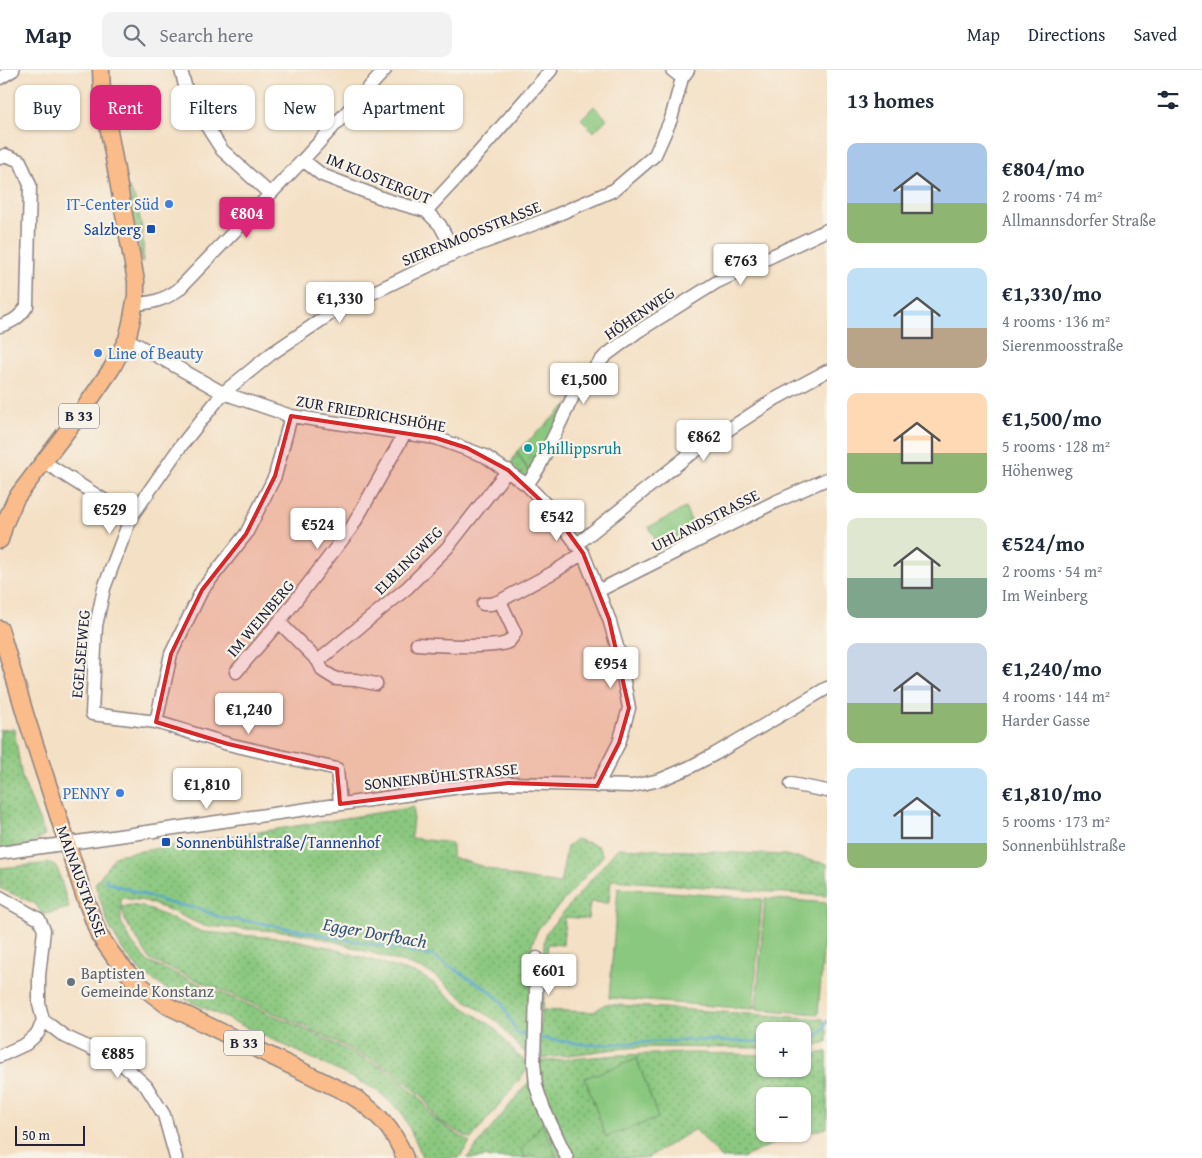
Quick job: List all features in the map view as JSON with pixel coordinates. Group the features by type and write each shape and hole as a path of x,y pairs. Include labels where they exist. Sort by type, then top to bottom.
{"main road":[{"name":"B 33","path":"0,540 16,498 83,410 112,368 127,339 135,304 136,281 102,92 101,70"},
{"name":"MAINAUSTRASSE","path":"0,629 67,844 100,934 114,958 135,981 168,1006 352,1095 370,1107 386,1123 399,1143 405,1158"}],"street":[{"path":"0,78 13,70"},
{"path":"180,70 188,97 222,150 270,194"},
{"path":"135,304 157,302 169,297 178,290 303,160 385,70"},
{"path":"426,211 454,182 551,70"},
{"name":"SIERENMOOSSTRASSE","path":"223,393 272,354 333,312 455,253 545,220 614,190 655,155 671,119 680,73"},
{"path":"0,158 4,154 20,161 30,185 27,306 21,316 0,326"},
{"name":"IM KLOSTERGUT","path":"303,160 322,175 387,200 426,211 440,226 455,253"},
{"name":"HÖHENWEG","path":"527,485 539,467 577,388 604,356 636,332 717,282 827,230"},
{"name":"ZUR FRIEDRICHSHÖHE","path":"127,339 223,393 291,416 436,438 485,456 508,470 527,485 554,513 580,549 609,618 618,650 629,708 619,743 597,786"},
{"path":"483,604 500,601 554,572 685,458 775,399 827,371"},
{"name":"EGELSEEWEG","path":"156,722 92,714 96,626 104,588 131,517 180,447 223,393"},
{"path":"291,416 275,476 246,534 202,590 171,654 156,722 228,744 337,769 340,804"},
{"name":"IM WEINBERG","path":"236,672 280,622 352,527 405,433"},
{"path":"44,462 131,517"},
{"name":"ELBLINGWEG","path":"318,661 407,588 447,548 508,470"},
{"name":"UHLANDSTRASSE","path":"598,591 775,502 827,479"},
{"path":"416,644 502,645 510,642 515,633 500,601"},
{"path":"280,622 318,661 323,671 336,679 376,684"},
{"name":"SONNENBÜHLSTRASSE","path":"0,853 461,787 508,783 632,786 660,780 688,768 752,733 827,688"},
{"path":"791,784 827,791"},
{"path":"0,897 39,919 44,930 39,976 39,1004 43,1020 38,1033 26,1044 0,1056"},
{"path":"537,958 536,1086 543,1107 566,1158"},
{"path":"43,1020 64,1036 120,1062 146,1086 164,1115 176,1158"}],"highlighted area":[{"path":"291,416 436,438 467,448 508,470 554,513 583,553 609,619 629,708 619,743 597,786 508,783 340,804 337,769 228,744 156,722 171,654 202,590 246,534 275,476"}],"green space":[{"path":"594,106 607,119 594,132 581,119"},
{"path":"128,187 139,212 143,246 142,263"},
{"path":"569,403 532,477 517,451"},
{"path":"517,451 532,477 527,484 508,470"},
{"path":"685,508 695,529 659,547 649,527"},
{"path":"14,729 22,778 45,835 29,845 0,849 0,730"},
{"path":"414,807 411,838 452,843 452,857 513,876 560,884 567,847 576,839 598,846 603,856 538,929 532,944 530,1020 532,1052 528,1054 521,1049 498,1022 465,1000 437,977 423,969 330,940 292,932 204,926 145,901 121,898 121,922 132,943 148,962 301,1027 389,1071 421,1099 435,1120 470,1142 459,1158 422,1158 402,1113 377,1090 174,994 142,973 124,952 109,926 95,884 116,855"},
{"path":"618,848 785,855 827,864 827,896 611,880 609,903 590,902 588,919 565,917 563,945 548,944 543,1008 538,1007 545,934"},
{"path":"51,863 57,867 69,908 42,915 36,904 0,888 0,868"},
{"path":"618,888 762,899 753,1009 609,998"},
{"path":"765,898 827,903 818,1014 756,1009"},
{"path":"130,905 143,907 202,932 291,939 328,947 420,975 461,1006 494,1027 516,1054 525,1061 528,1069 471,1139 437,1120 423,1097 390,1069 302,1025 150,960 125,920 122,907"},
{"path":"605,1004 823,1019 827,1031 827,1042 811,1046 811,1022 756,1022 756,1048 641,1047 538,1059 541,1010 594,1012"},
{"path":"827,1052 827,1128 811,1132 811,1087 756,1087 756,1142 777,1142 742,1158 721,1158 695,1129 647,1158 570,1158 534,1062 618,1055 692,1053 756,1055 756,1077 811,1077 811,1055"},
{"path":"637,1059 658,1118 606,1137 585,1078"},
{"path":"531,1079 562,1158 557,1158 542,1125 521,1150 526,1158 490,1158 485,1156 483,1158 467,1158"},
{"path":"542,1124 557,1158 526,1158 521,1150"}],"waterway":[{"name":"Egger Dorfbach","path":"106,878 107,882 169,903 201,909 221,918 261,923 433,956 487,989 501,1001 517,1033 532,1036"},
{"name":"Egger Dorfbach","path":"811,1040 818,1035 827,1021"},
{"name":"Egger Dorfbach","path":"540,1038 589,1045 694,1040 756,1042"}],"place":[{"name":"IT-Center Süd","path":"169,204"},
{"name":"Salzberg","path":"151,229"},
{"name":"Line of Beauty","path":"98,353"},
{"name":"Phillippsruh","path":"528,448"},
{"name":"PENNY","path":"120,793"},
{"name":"Sonnenbühlstraße/Tannenhof","path":"166,842"},
{"name":"Baptisten Gemeinde Konstanz","path":"71,982"}]}
